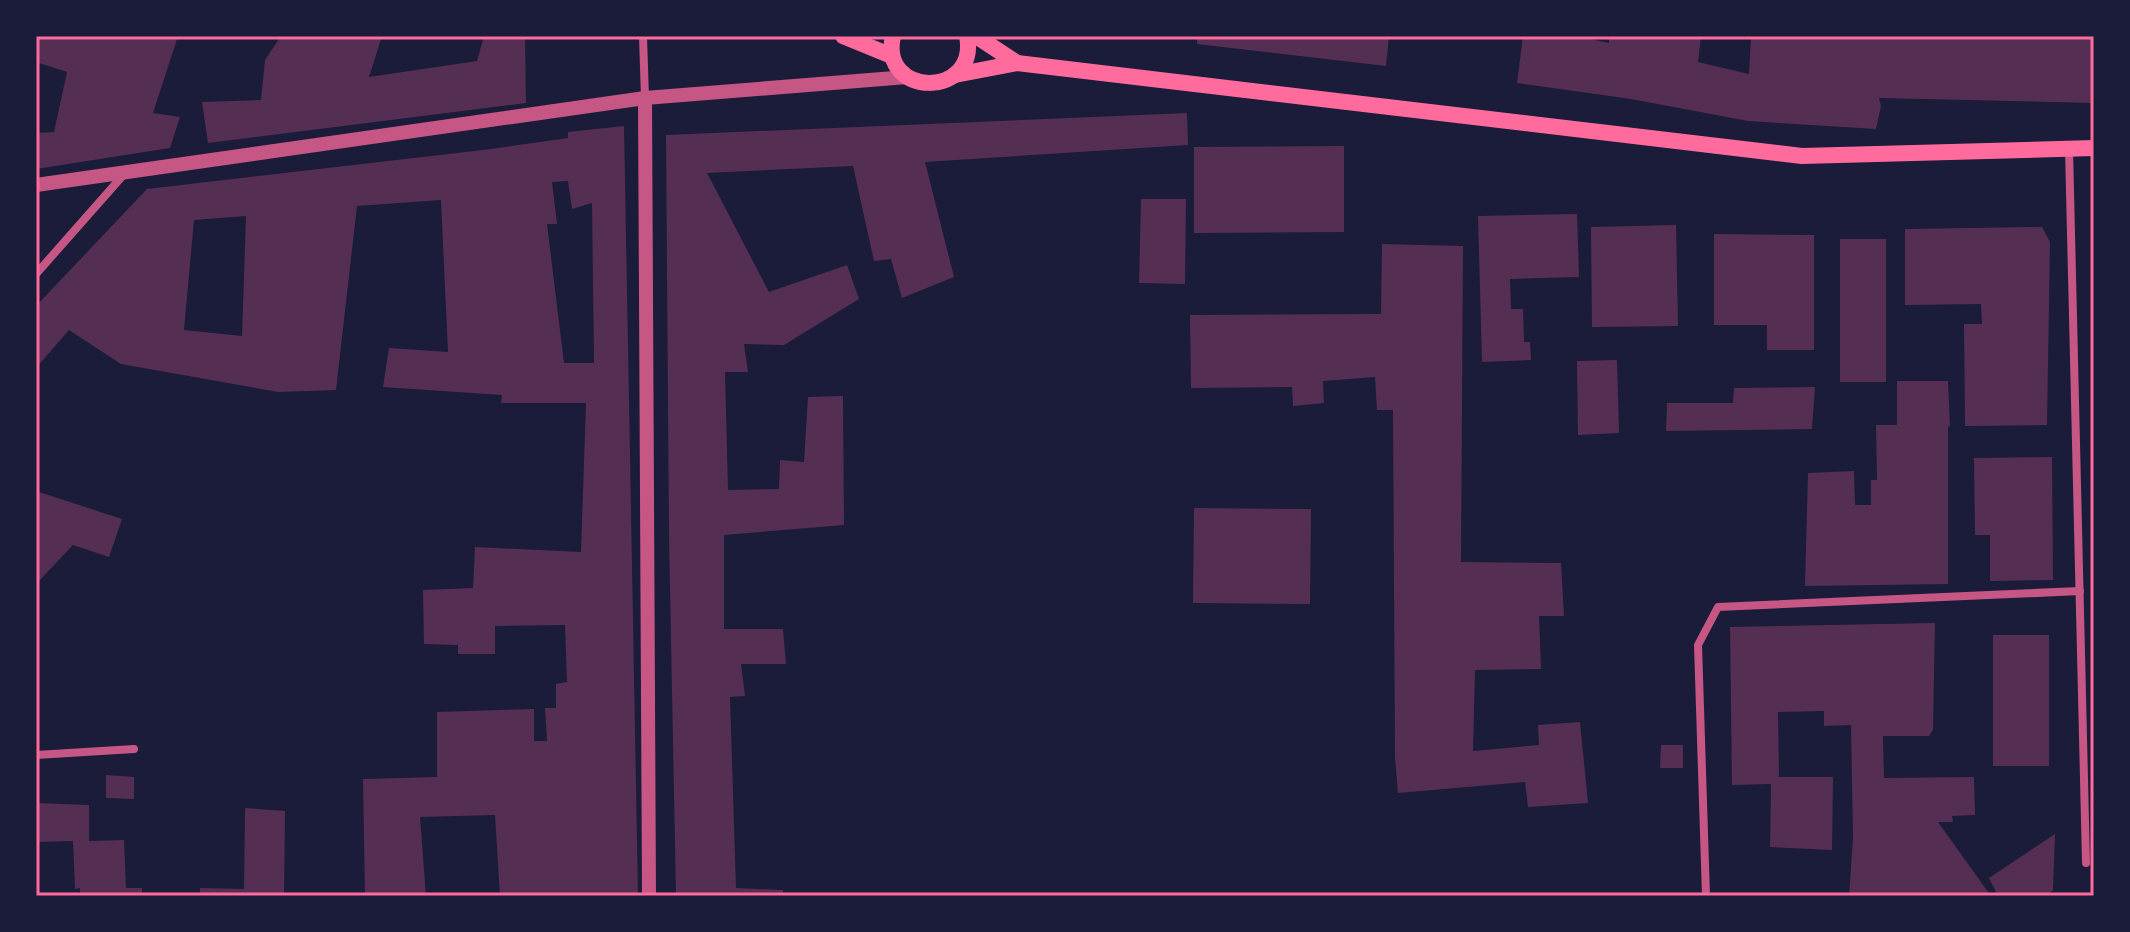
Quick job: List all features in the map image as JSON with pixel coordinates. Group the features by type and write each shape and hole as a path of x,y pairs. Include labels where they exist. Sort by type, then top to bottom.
{"main road":[{"path":"843,36 892,56"},
{"path":"893,36 892,56 898,68 907,77 932,84 944,82 963,65 968,53 967,36"},
{"path":"976,36 1017,63"},
{"path":"955,75 1017,63 1802,156 2094,148"}],"street":[{"path":"643,36 649,896"},
{"path":"36,185 645,98 907,77"},
{"path":"2069,149 2086,863"},
{"path":"36,274 126,171"},
{"path":"1706,896 1698,645 1718,607 2080,591"},
{"path":"36,755 134,749"}],"building":[{"path":"36,36 178,36 153,113 180,117 170,148 36,169 36,133 54,132 67,72 36,62"},
{"path":"281,36 382,36 369,77 477,61 484,36 525,36 526,103 208,143 202,102 261,100 265,60"},
{"path":"1197,36 1389,36 1386,66 1197,44"},
{"path":"1523,36 1576,36 1609,43 1609,36 1701,36 1698,62 1749,74 1751,36 2094,36 2094,103 1879,98 1881,106 1876,129 1748,121 1631,99 1517,83"},
{"path":"1187,113 1188,145 925,162 954,277 902,298 891,259 874,261 853,166 707,173 769,292 847,265 859,299 784,345 744,344 748,372 725,372 728,490 779,489 780,460 804,462 808,397 843,396 844,525 724,535 724,629 783,629 786,664 741,664 745,696 730,697 736,888 783,890 783,896 676,896 666,135"},
{"path":"624,126 638,896 500,896 495,815 420,817 426,896 365,896 363,779 437,777 437,712 534,709 534,741 547,741 545,708 556,708 556,684 567,682 565,625 495,626 495,654 458,654 458,645 424,644 423,590 473,588 475,547 581,552 586,403 501,403 502,395 383,387 389,348 448,352 441,200 357,206 336,390 278,392 121,364 69,330 36,368 36,306 147,189 483,150 568,138 568,132","holes":["568,181 572,209 592,203 594,363 564,363 547,224 557,224 552,182","246,216 242,336 184,330 194,220"]},
{"path":"1344,146 1344,232 1194,233 1194,147"},
{"path":"1141,199 1186,199 1185,284 1139,283"},
{"path":"1577,214 1579,277 1510,279 1511,309 1523,309 1524,342 1530,342 1531,360 1482,362 1478,216"},
{"path":"1676,225 1678,326 1592,327 1591,227"},
{"path":"2042,227 2050,242 2047,425 1965,426 1964,324 1982,324 1981,304 1905,305 1905,229"},
{"path":"1714,234 1814,235 1814,350 1767,350 1767,325 1714,325"},
{"path":"1840,239 1886,239 1886,382 1840,382"},
{"path":"1382,244 1463,246 1461,562 1561,563 1564,616 1539,616 1541,669 1475,670 1473,751 1539,745 1538,725 1580,722 1588,803 1528,807 1525,782 1398,793 1395,757 1393,410 1377,410 1375,377 1323,381 1324,403 1293,406 1292,387 1191,388 1190,315 1381,314"},
{"path":"1617,360 1619,433 1578,435 1577,361"},
{"path":"1897,381 1948,381 1948,584 1805,586 1808,473 1854,471 1855,505 1871,505 1871,480 1877,480 1876,425 1897,425"},
{"path":"1815,387 1812,429 1666,431 1667,403 1733,403 1734,388"},
{"path":"2052,457 2053,580 1990,581 1990,535 1975,535 1974,458"},
{"path":"36,491 122,519 109,557 73,545 36,584"},
{"path":"1194,508 1311,509 1310,604 1193,603"},
{"path":"1935,623 1933,730 1929,736 1883,736 1884,778 1974,777 1975,815 1952,816 1953,822 1938,822 1991,896 1849,896 1853,838 1851,725 1824,726 1824,711 1778,712 1779,777 1833,777 1832,850 1770,847 1771,784 1732,785 1730,627"},
{"path":"1993,635 2049,635 2049,766 1993,766"},
{"path":"1661,745 1683,745 1683,768 1660,768"},
{"path":"106,775 134,777 134,799 106,798"},
{"path":"36,803 89,805 89,841 124,840 126,888 142,888 142,896 80,896 80,888 75,889 73,841 36,842"},
{"path":"245,808 285,811 284,896 200,896 200,888 244,889"},
{"path":"2055,834 2053,890 2046,896 1998,896 1989,878"}]}
